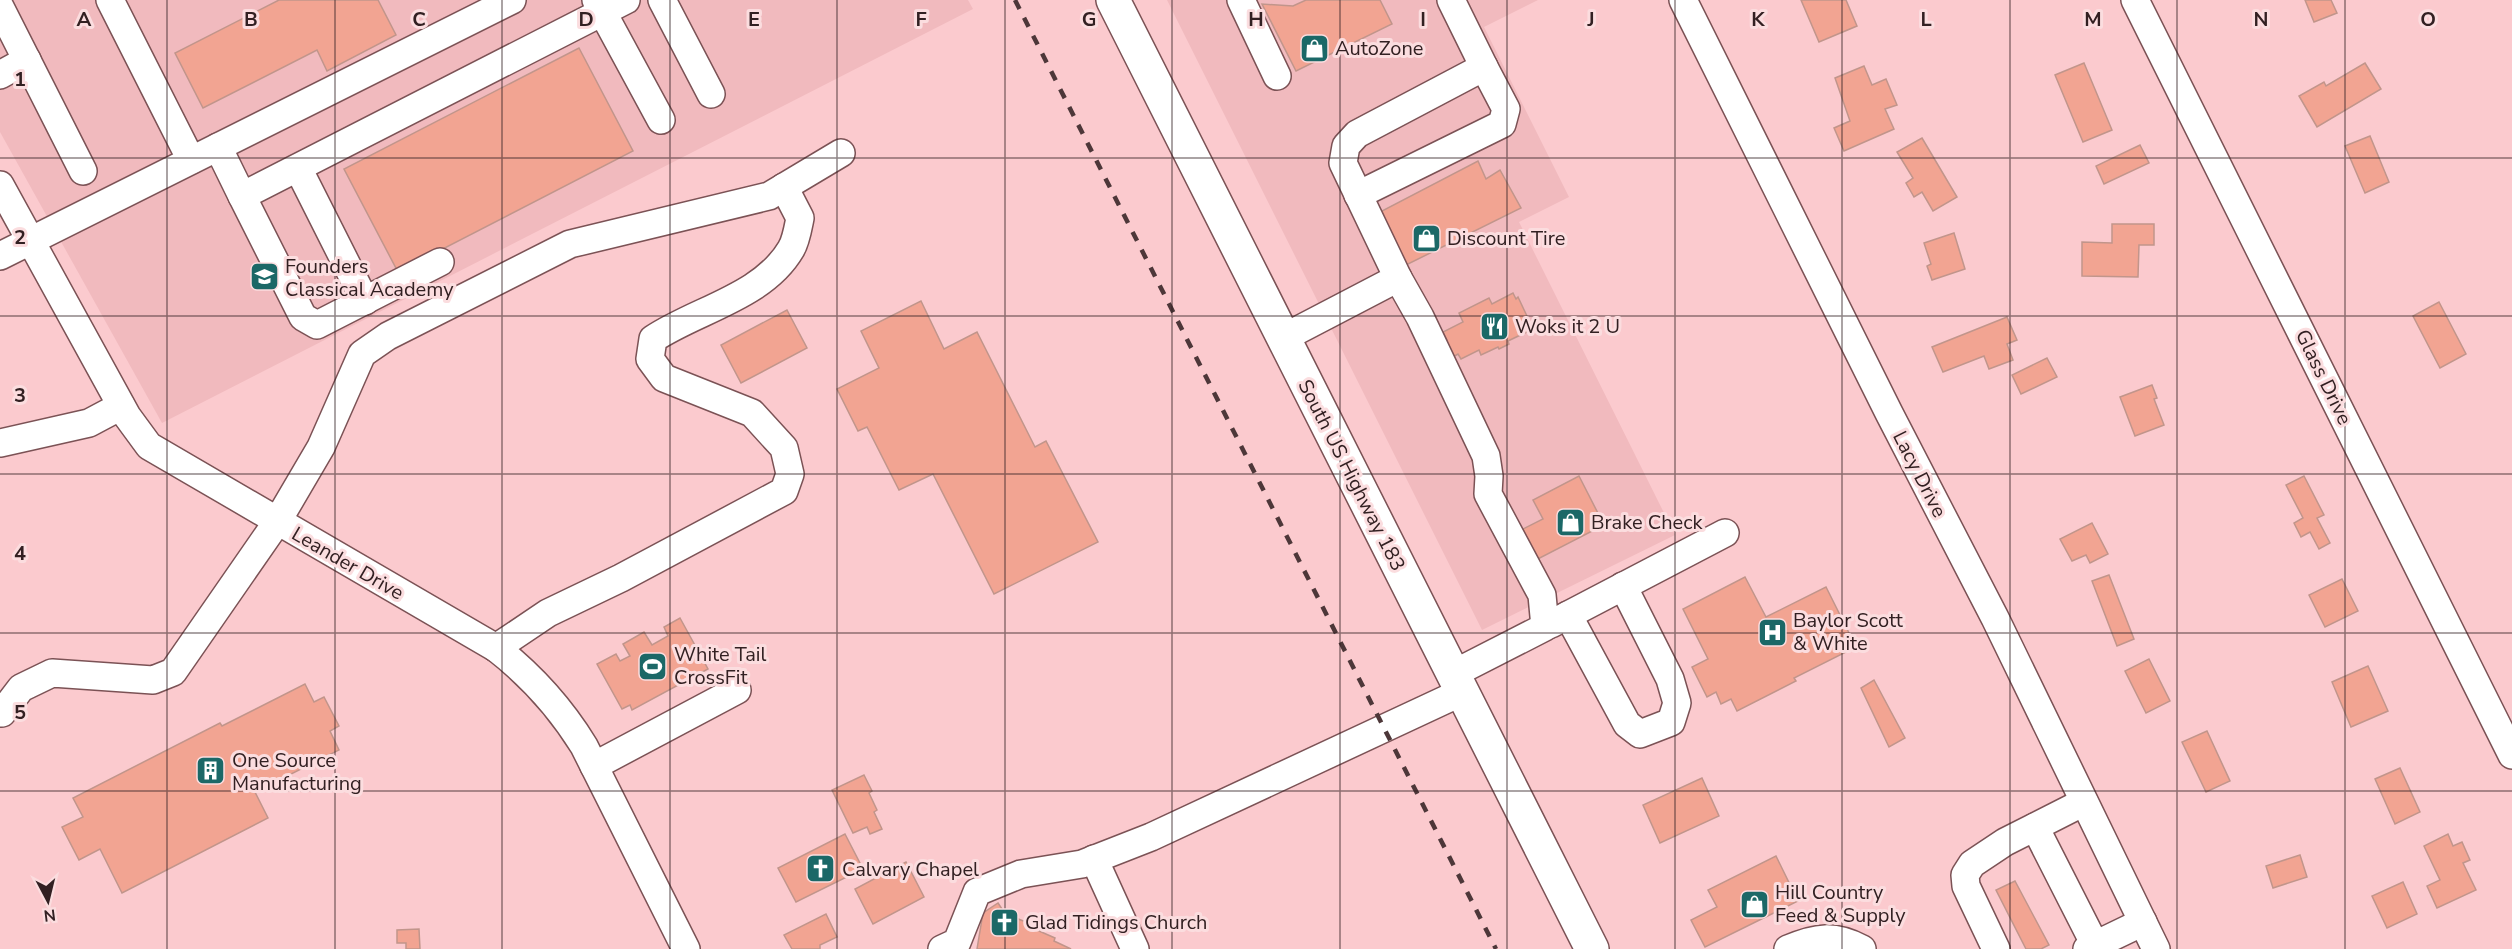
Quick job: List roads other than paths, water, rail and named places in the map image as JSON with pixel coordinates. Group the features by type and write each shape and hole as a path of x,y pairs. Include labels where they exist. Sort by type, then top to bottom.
{"main road":[{"name":"South US Highway 183","path":"1113,0 1282,339 1592,949"}],"street":[{"path":"110,0 191,160"},
{"path":"0,256 512,0"},
{"path":"662,0 711,94"},
{"path":"1241,0 1277,76"},
{"path":"1358,195 1502,124 1506,109 1451,0"},
{"name":"Lacy Drive","path":"1683,0 1889,413 1995,618 2156,949"},
{"name":"Glass Drive","path":"2135,0 2512,755"},
{"path":"242,196 608,4 661,120"},
{"path":"0,7 83,171"},
{"path":"0,75 27,60"},
{"path":"1484,67 1357,134 1346,146 1343,163 1486,456 1489,476 1488,494 1556,621 1627,724 1640,734 1671,722 1677,703 1670,679 1623,586"},
{"path":"218,147 303,317 317,325 440,262"},
{"path":"2,713 21,688 52,673 153,680 173,672 277,522 321,447 362,354 388,336 570,244 769,196 841,153"},
{"path":"298,168 365,300"},
{"name":"Leander Drive","path":"0,185 121,406 149,446 496,648 537,682 570,723 594,766 684,948"},
{"path":"496,648 548,613 621,578 784,490 790,474 784,448 752,413 663,378 650,359 653,339 671,327 733,299 768,275 792,249 800,218 784,187"},
{"path":"1282,339 1398,278"},
{"path":"0,443 89,423 121,406"},
{"path":"947,948 957,942 977,892 1021,874 1082,864 1150,837 1457,683 1556,621 1725,533"},
{"path":"594,766 737,690"},
{"path":"1996,949 1966,886 1965,875 1972,864 2004,842 2084,802"},
{"path":"2035,827 2091,947 2143,922"},
{"path":"1094,859 1135,949"},
{"path":"1788,949 1809,939 1835,938 1862,949"}],"railway":[{"path":"1015,0 1496,949"}],"place":[{"name":"AutoZone","path":"1314,48"},
{"name":"Discount Tire","path":"1426,238"},
{"name":"Founders Classical Academy","path":"264,277"},
{"name":"Woks it 2 U","path":"1494,326"},
{"name":"Brake Check","path":"1570,522"},
{"name":"Baylor Scott & White","path":"1772,632"},
{"name":"White Tail CrossFit","path":"653,666"},
{"name":"One Source Manufacturing","path":"211,771"},
{"name":"Calvary Chapel","path":"821,869"},
{"name":"Hill Country Feed & Supply","path":"1754,904"},
{"name":"Glad Tidings Church","path":"1004,922"}]}
